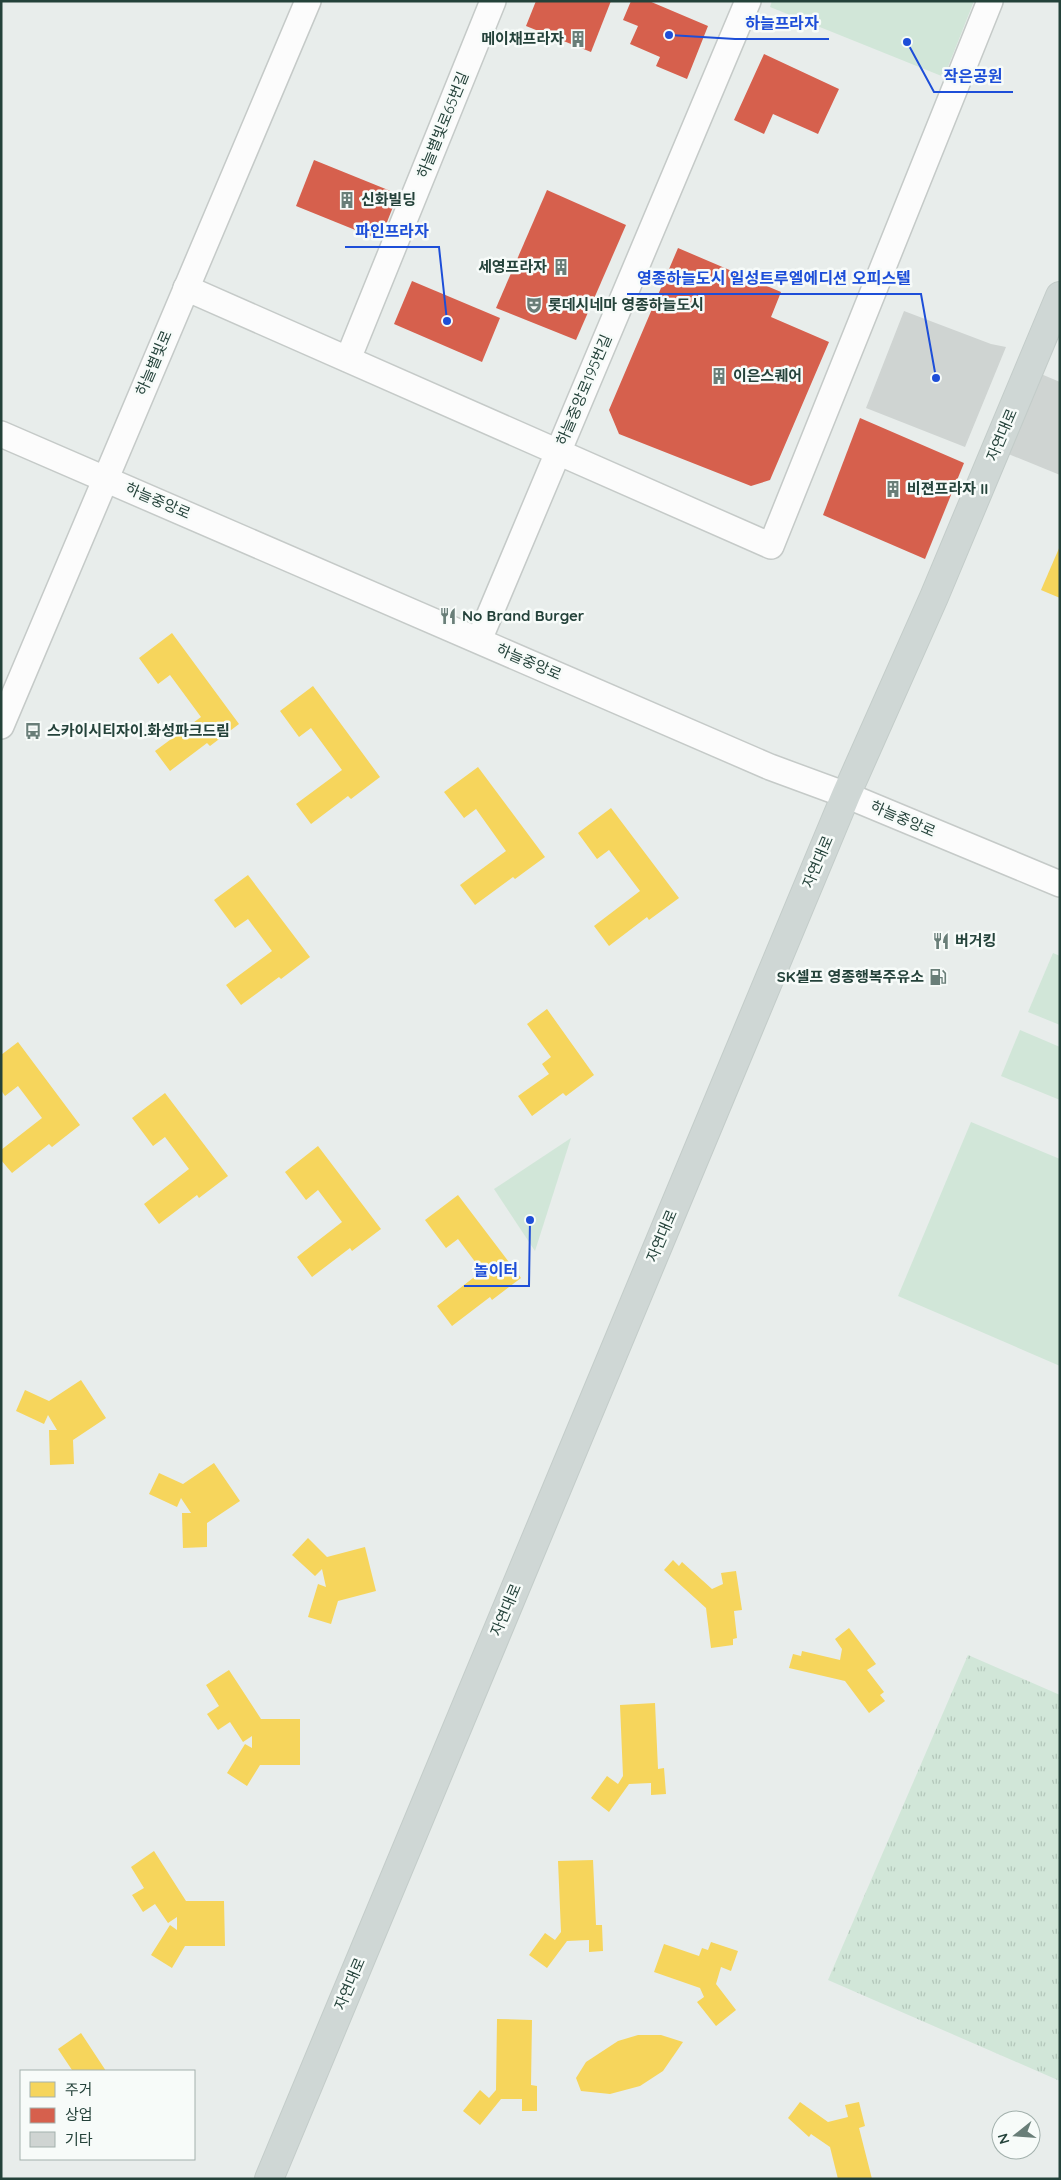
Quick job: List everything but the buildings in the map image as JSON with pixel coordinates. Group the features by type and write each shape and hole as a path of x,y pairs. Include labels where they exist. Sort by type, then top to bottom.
{"main road":[{"name":"자연대로","path":"269,2179 846,795 934,597 1060,296"}],"street":[{"name":"하늘별빛로","path":"1,726 308,1"},
{"name":"하늘별빛로65번길","path":"348,359 493,1"},
{"name":"하늘중앙로195번길","path":"478,640 748,1"},
{"path":"186,288 771,546 990,1"},
{"name":"하늘중앙로","path":"1,434 770,766 846,795 1060,884"}],"green space":[{"path":"772,1 974,1 944,77 770,7"},
{"path":"1053,953 1060,956 1060,1025 1028,1012"},
{"path":"1020,1030 1060,1047 1060,1100 1001,1076"},
{"path":"971,1122 1060,1159 1060,1366 898,1296"},
{"path":"571,1138 535,1251 494,1189"},
{"path":"968,1655 1060,1695 1060,2081 828,1980"}],"place":[{"name":"하늘프라자","path":"669,35"},
{"name":"메이채프라자","path":"578,39"},
{"name":"작은공원","path":"907,42"},
{"name":"신화빌딩","path":"347,200"},
{"name":"세영프라자","path":"561,267"},
{"name":"롯데시네마 영종하늘도시","path":"534,305"},
{"name":"파인프라자","path":"447,321"},
{"name":"이은스퀘어","path":"719,376"},
{"name":"영종하늘도시 일성트루엘에디션 오피스텔","path":"936,378"},
{"name":"비젼프라자 II","path":"893,489"},
{"name":"No Brand Burger","path":"448,616"},
{"name":"스카이시티자이.화성파크드림","path":"33,731"},
{"name":"버거킹","path":"941,941"},
{"name":"SK셀프 영종행복주유소","path":"938,977"},
{"name":"놀이터","path":"530,1220"}]}
